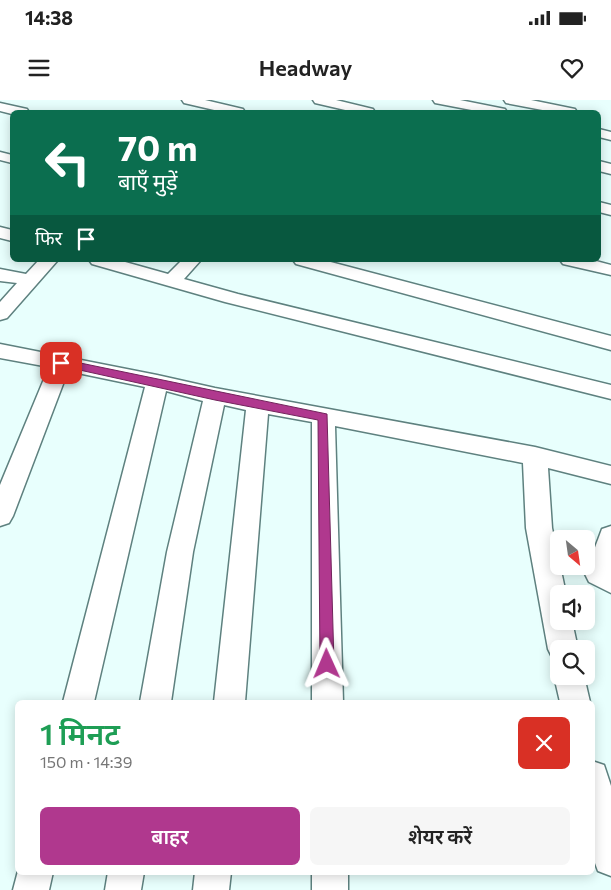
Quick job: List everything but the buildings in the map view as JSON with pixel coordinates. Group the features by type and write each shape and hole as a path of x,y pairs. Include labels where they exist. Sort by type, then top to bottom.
{"street":[{"path":"189,100 230,110"},
{"path":"320,100 353,110"},
{"path":"362,110 371,100"},
{"path":"440,100 490,110"},
{"path":"512,100 560,110"},
{"path":"0,107 13,110"},
{"path":"0,314 47,262"},
{"path":"105,262 232,298 432,346 611,392"},
{"path":"172,281 190,262"},
{"path":"309,262 611,343"},
{"path":"577,262 611,270"},
{"path":"0,275 30,280"},
{"path":"0,351 157,382 215,396 535,456 611,475"},
{"path":"0,516 61,363"},
{"path":"78,700 157,382"},
{"path":"155,700 180,552 215,396"},
{"path":"229,700 258,404"},
{"path":"323,417 327,700"},
{"path":"535,456 549,536 562,640"},
{"path":"599,573 611,538"},
{"path":"571,685 575,700"},
{"path":"595,791 611,858"},
{"path":"31,890 34,875"},
{"path":"123,890 126,875"},
{"path":"211,890 213,875"},
{"path":"330,875 330,890"}],"route":[{"path":"61,363 323,417 327,664"}]}
